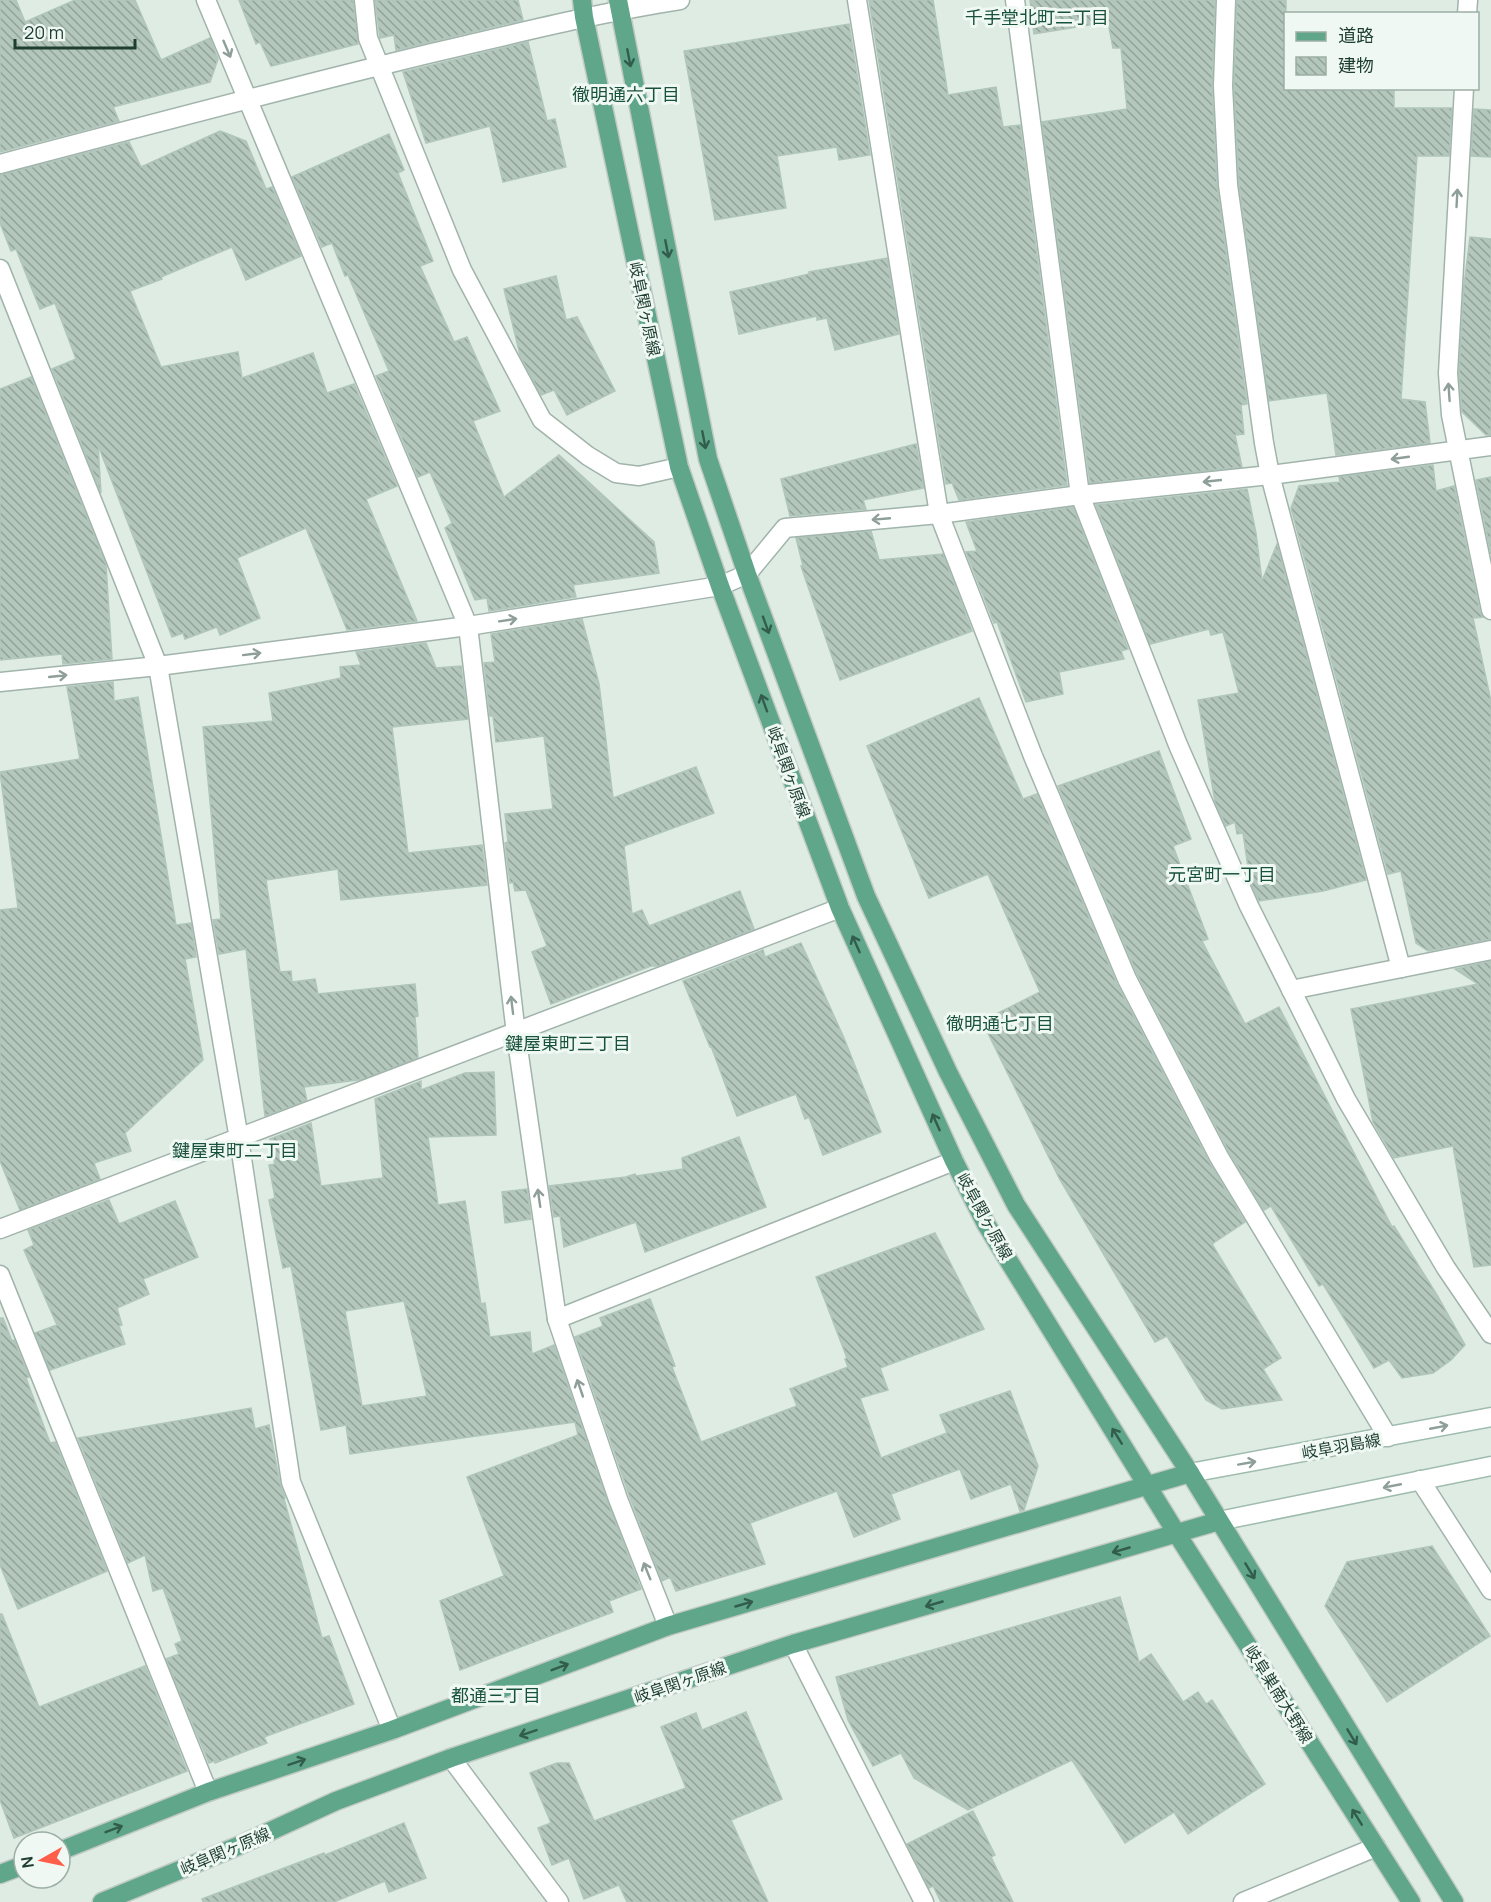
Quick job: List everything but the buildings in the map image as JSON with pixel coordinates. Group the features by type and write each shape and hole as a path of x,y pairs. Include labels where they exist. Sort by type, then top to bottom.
{"main road":[{"name":"岐阜関ヶ原線","path":"102,1902 238,1846 336,1801 451,1758 793,1644 1220,1521 1016,1205 948,1072 866,896 747,574 708,459 619,5"},
{"name":"岐阜関ヶ原線","path":"583,8 679,467 720,586 840,908 954,1161 986,1224 1148,1486"},
{"path":"72,1846 208,1792 392,1730 668,1626 1190,1473"},
{"name":"岐阜巣南大野線","path":"1148,1486 1411,1902"},
{"path":"1220,1521 1454,1902"}],"street":[{"path":"206,0 468,626 516,1034 557,1319 618,1499 668,1626"},
{"path":"364,0 368,38 462,270 542,420 588,456 616,473 639,476 679,467"},
{"path":"0,164 248,98 379,66 583,8 680,0"},
{"path":"857,0 939,514 1033,756 1127,979 1219,1157 1388,1437"},
{"path":"1015,0 1080,495 1178,745 1249,906 1346,1099 1446,1268 1491,1334"},
{"path":"1226,0 1223,86 1228,185 1264,442 1270,475 1401,968"},
{"path":"1464,90 1448,373 1451,415 1491,610"},
{"path":"0,269 158,666 240,1138 291,1482 392,1730"},
{"path":"0,682 158,666 468,626 720,586 747,574 785,528 939,514 1491,446"},
{"path":"0,1229 516,1034 840,908"},
{"path":"1291,990 1491,950"},
{"path":"557,1319 954,1161"},
{"path":"0,1275 208,1792"},
{"name":"岐阜羽島線","path":"1190,1473 1491,1417"},
{"path":"1220,1521 1491,1466"},
{"path":"1420,1480 1491,1590"},
{"path":"793,1644 924,1902"},
{"path":"451,1758 560,1902"},
{"path":"1243,1902 1376,1847"}],"district":[{"name":"千手堂北町二丁目","path":"1037,17"},
{"name":"徹明通六丁目","path":"626,94"},
{"name":"元宮町一丁目","path":"1222,874"},
{"name":"徹明通七丁目","path":"1000,1023"},
{"name":"鍵屋東町三丁目","path":"568,1043"},
{"name":"鍵屋東町二丁目","path":"235,1150"},
{"name":"都通三丁目","path":"496,1695"}]}
